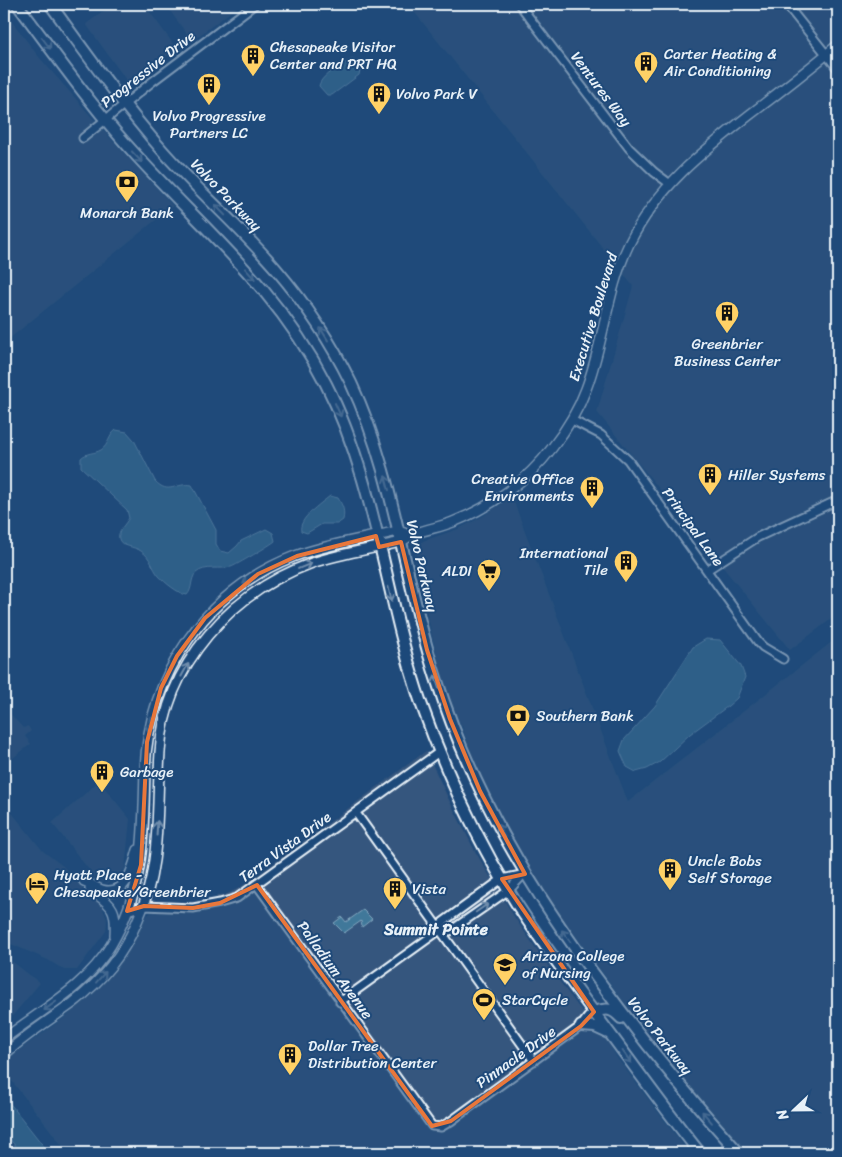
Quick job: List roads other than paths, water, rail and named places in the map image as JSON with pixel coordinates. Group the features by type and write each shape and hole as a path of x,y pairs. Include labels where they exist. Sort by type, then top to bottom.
{"main road":[{"path":"17,4 105,120 142,162 250,273 276,304 299,338 326,384 348,434 365,486 403,648 439,752 473,826 502,879 546,946 700,1153"},
{"name":"Volvo Parkway","path":"50,4 162,150 275,268 324,334 350,383 372,434 388,485 398,531 405,539 427,650 450,719 484,799 525,874 578,954 642,1039 739,1153"},
{"path":"594,1012 608,1008 615,1012 666,1075 679,1084"},
{"path":"581,1026 595,1027 612,1036"}],"street":[{"name":"Progressive Drive","path":"83,138 255,4"},
{"name":"Ventures Way","path":"520,4 628,148 670,184"},
{"path":"786,4 838,69"},
{"name":"Executive Boulevard","path":"4,1055 72,1004 103,975 130,936 144,906 155,858 161,736 172,696 192,657 204,639 228,613 267,584 312,564 379,547 455,522 503,495 532,470 551,449 572,420 588,382 611,294 625,255 644,218 670,184 696,158 838,45"},
{"name":"Principal Lane","path":"572,420 601,435 628,460 758,642 783,659"},
{"path":"707,570 758,537 838,500"},
{"path":"4,1039 76,986 97,965 115,936 127,911 141,865 146,755 152,715 161,688 174,662 196,629 214,608 230,594 270,568 308,552 398,531"},
{"name":"Terra Vista Drive","path":"127,911 144,906 193,908 237,898 439,752"},
{"path":"356,813 534,1060"},
{"path":"115,936 115,919 110,905 104,898 88,888 84,881 106,891 120,887 130,876 143,836"},
{"path":"340,1002 440,930 442,922 502,879 525,874"},
{"path":"440,930 450,931 509,890 525,874"},
{"name":"Palladium Avenue","path":"257,885 430,1125 441,1126 451,1121"},
{"name":"Pinnacle Drive","path":"451,1121 581,1026 594,1012"}],"place":[{"name":"Chesapeake Visitor Center and PRT HQ","path":"253,77"},
{"name":"Carter Heating & Air Conditioning","path":"646,84"},
{"name":"Volvo Progressive Partners LC","path":"209,106"},
{"name":"Volvo Park V","path":"379,115"},
{"name":"Monarch Bank","path":"127,203"},
{"name":"Greenbrier Business Center","path":"727,334"},
{"name":"Hiller Systems","path":"710,496"},
{"name":"Creative Office Environments","path":"592,509"},
{"name":"International Tile","path":"626,583"},
{"name":"ALDI","path":"489,592"},
{"name":"Southern Bank","path":"518,737"},
{"name":"Garbage","path":"102,793"},
{"name":"Uncle Bobs Self Storage","path":"670,891"},
{"name":"Hyatt Place - Chesapeake/Greenbrier","path":"37,905"},
{"name":"Vista","path":"395,910"},
{"name":"Arizona College of Nursing","path":"505,986"},
{"name":"StarCycle","path":"484,1021"},
{"name":"Dollar Tree Distribution Center","path":"290,1076"}],"district":[{"name":"Summit Pointe","path":"436,929"}]}
